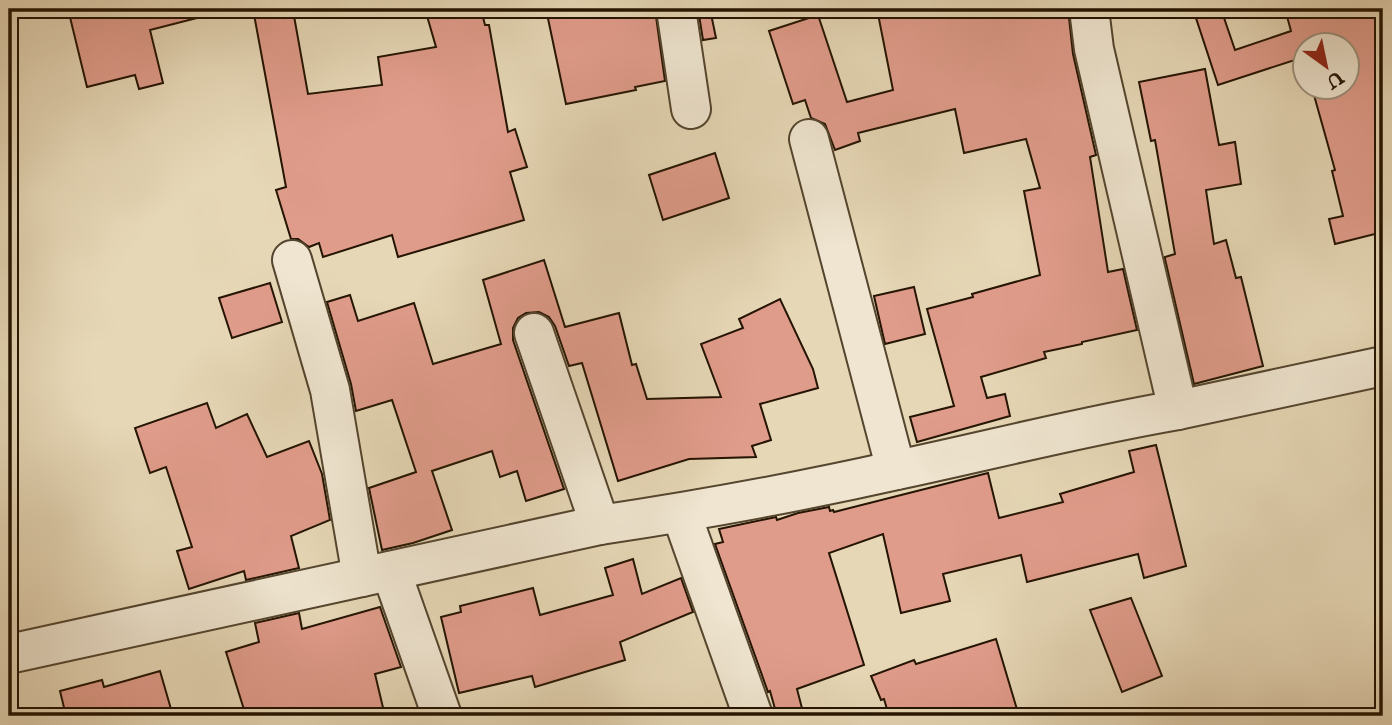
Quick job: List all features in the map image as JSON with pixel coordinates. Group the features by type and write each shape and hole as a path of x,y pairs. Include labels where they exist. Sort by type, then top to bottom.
{"street":[{"path":"676,9 691,109"},
{"path":"1089,9 1094,49 1178,410"},
{"path":"809,139 896,470"},
{"path":"292,260 330,390 377,574 442,716"},
{"path":"534,333 600,525"},
{"path":"9,654 600,525 681,513 896,470 1105,423 1383,366"},
{"path":"681,513 753,716"}],"building":[{"path":"68,9 196,9 197,18 150,30 163,83 139,89 135,75 87,87"},
{"path":"253,9 284,9 285,18 294,16 308,94 382,85 378,57 436,47 425,9 481,9 485,25 489,25 508,132 515,129 527,167 510,172 524,220 398,257 392,235 323,257 319,243 309,247 298,239 291,239 276,190 286,187"},
{"path":"546,9 655,9 665,81 635,87 636,90 566,104"},
{"path":"698,9 710,9 716,38 703,40"},
{"path":"877,9 1068,9 1073,54 1096,155 1090,157 1108,272 1123,269 1137,330 1044,352 1046,358 981,377 987,398 1005,394 1010,416 917,442 910,417 954,406 927,309 1040,275 1024,191 1040,188 1026,139 964,153 955,109 858,133 860,141 835,150 825,124 811,118 805,100 793,104 769,31 818,15 847,102 893,90"},
{"path":"1221,9 1235,50 1291,31 1285,9 1380,9 1383,21 1383,232 1335,244 1329,219 1343,216 1332,171 1335,170 1316,102 1360,102 1360,32 1290,32 1290,62 1218,85 1196,18"},
{"path":"1205,69 1219,145 1235,142 1241,184 1206,190 1214,244 1226,240 1236,278 1241,277 1263,366 1194,384 1165,259 1175,254 1155,140 1151,141 1139,82"},
{"path":"715,153 729,198 663,220 649,175"},
{"path":"544,260 565,327 619,313 632,365 636,364 647,399 721,397 701,344 743,328 739,319 780,299 813,369 818,388 760,404 771,440 752,446 756,457 689,459 618,481 582,363 569,366 555,326 549,317 539,312 526,313 518,318 513,328 513,340 564,489 526,501 517,471 500,477 492,451 432,471 452,530 382,550 369,488 416,472 392,400 356,411 351,384 327,302 350,295 358,321 414,303 433,364 501,344 483,280"},
{"path":"270,283 282,322 232,338 219,298"},
{"path":"914,287 925,334 885,344 874,296"},
{"path":"207,403 216,428 247,414 267,457 309,441 322,474 330,520 291,536 299,568 246,580 244,571 189,589 177,551 192,547 166,467 150,473 135,428"},
{"path":"1156,445 1186,566 1144,578 1138,554 1027,582 1021,555 943,574 950,601 901,613 883,534 829,553 864,665 797,689 804,716 777,716 715,544 723,542 719,529 776,517 777,520 829,507 830,511 834,512 988,473 999,518 1063,502 1060,494 1134,472 1129,451"},
{"path":"633,559 642,594 681,578 693,612 620,642 625,660 535,687 532,676 459,693 441,617 461,612 460,606 533,588 540,615 613,595 605,568"},
{"path":"1131,598 1162,676 1122,692 1090,610"},
{"path":"380,607 401,667 375,674 385,716 246,716 226,652 259,642 255,623 299,613 302,629"},
{"path":"996,639 1019,716 889,716 884,699 881,700 871,676 914,660 916,664"},
{"path":"160,671 173,716 66,716 60,691 102,680 104,687"}]}
